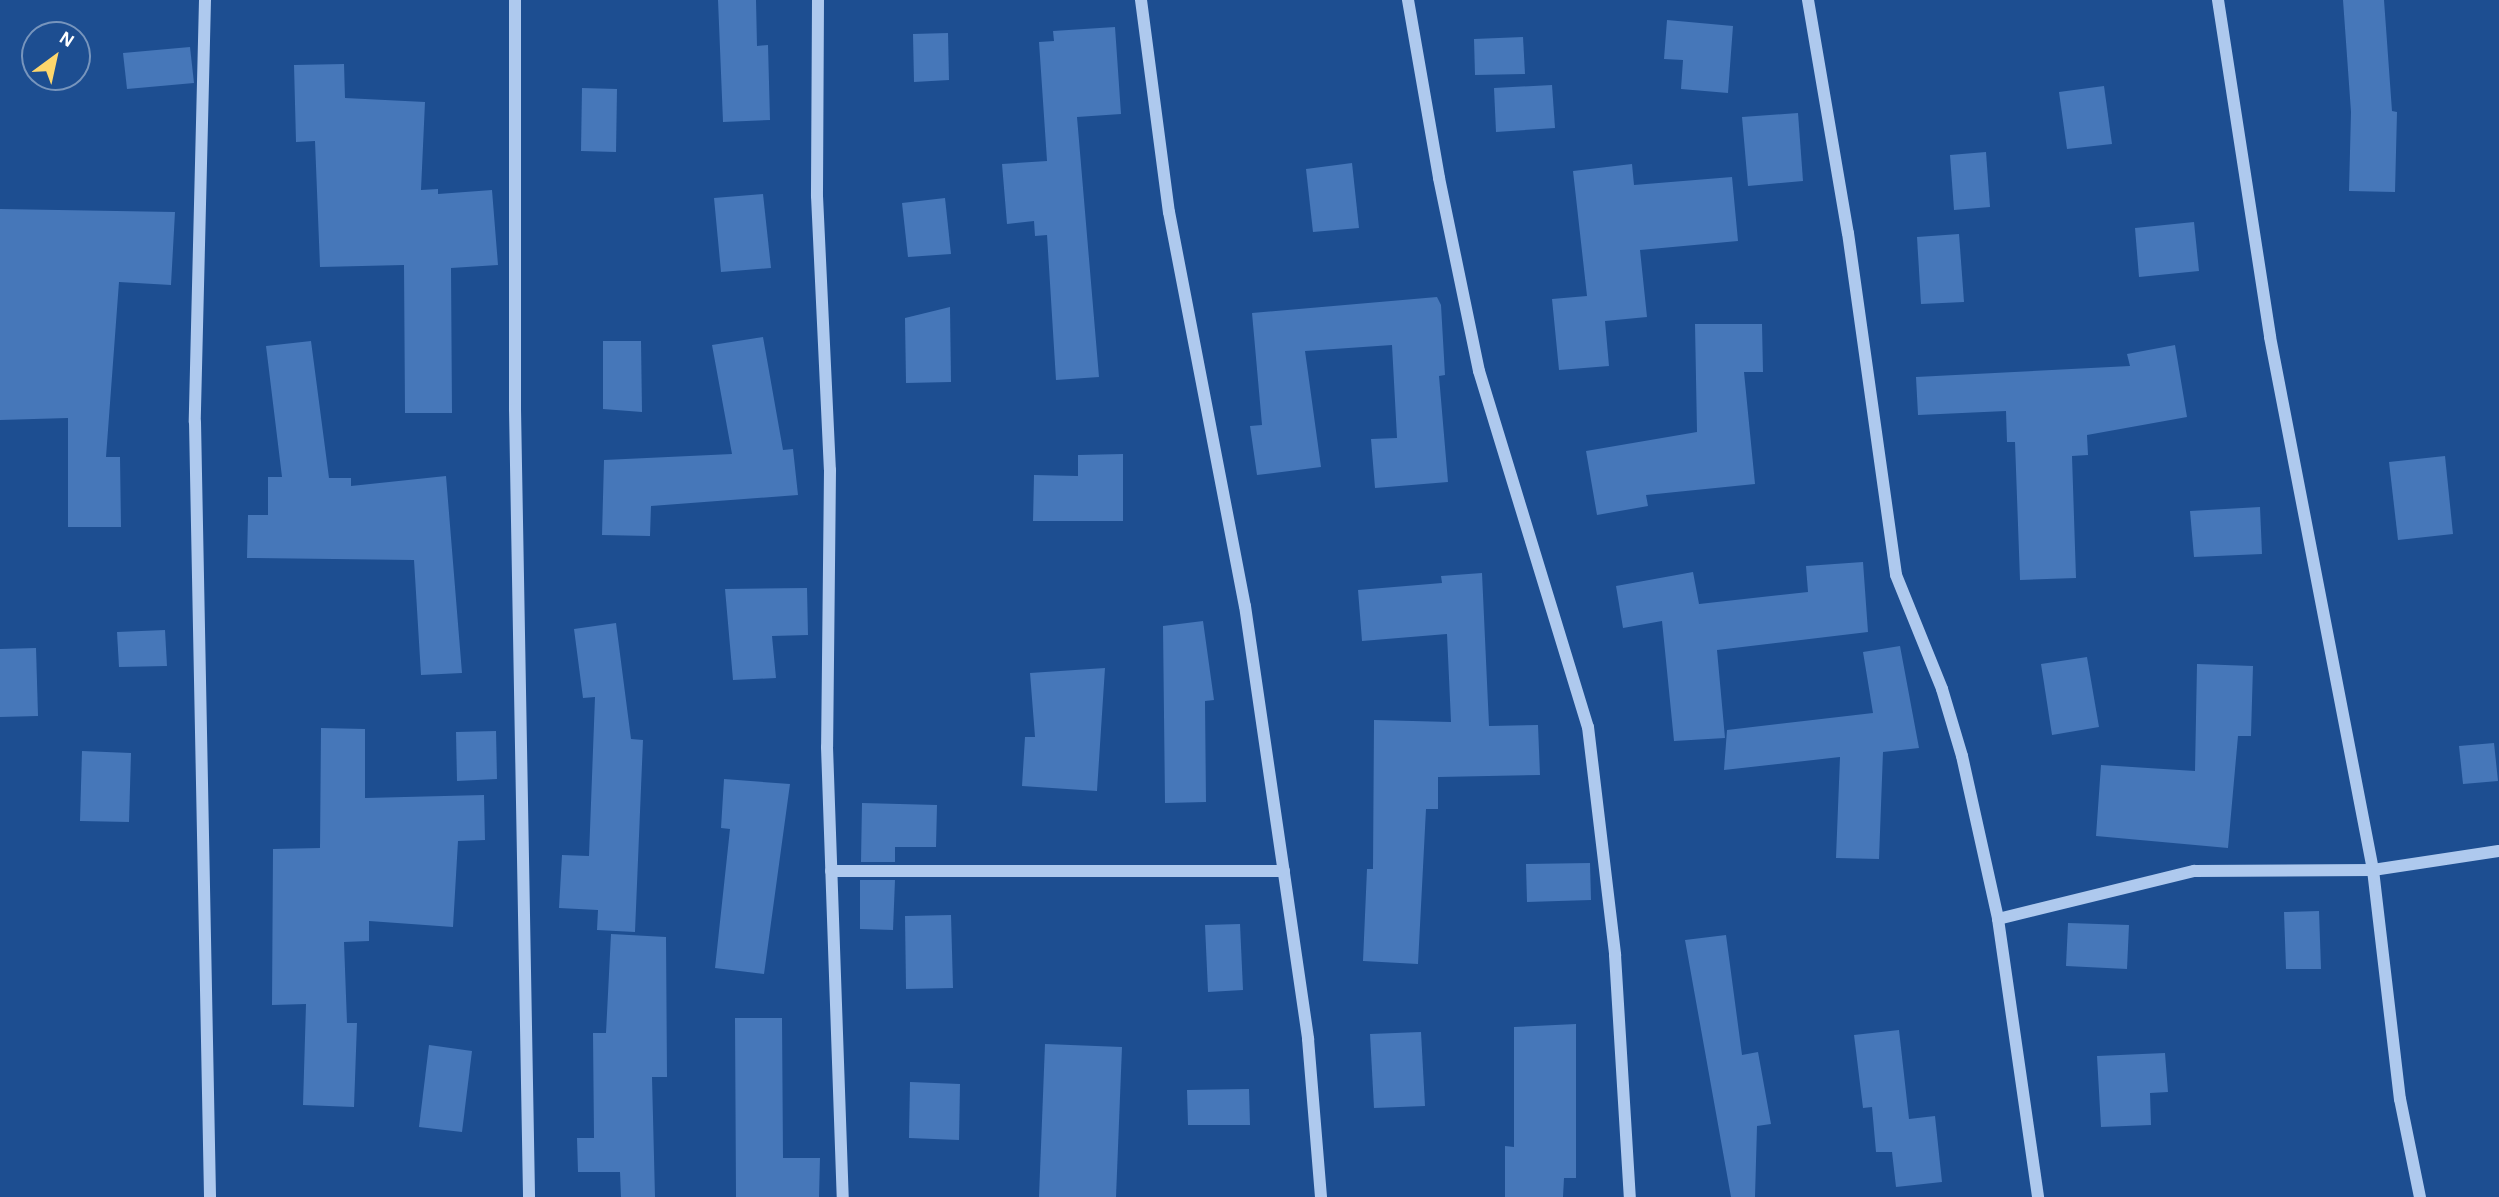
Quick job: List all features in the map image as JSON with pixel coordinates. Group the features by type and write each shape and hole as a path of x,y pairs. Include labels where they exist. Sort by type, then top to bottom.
{"street":[{"path":"205,0 195,422 210,1197"},
{"path":"515,0 515,409 529,1197"},
{"path":"818,0 817,196 830,470 831,871 843,1197"},
{"path":"1141,0 1168,212 1245,606 1308,1039 1321,1197"},
{"path":"1408,0 1438,178 1479,371 1588,727 1615,955 1630,1197"},
{"path":"1808,0 1848,233 1896,575 1942,689 1998,919 2038,1197"},
{"path":"2218,0 2270,337 2373,870 2400,1098 2420,1197"},
{"path":"1998,919 2193,871 2373,870 2499,851"},
{"path":"831,871 1284,871"}],"building":[{"path":"718,0 756,0 757,46 768,45 770,120 723,122"},
{"path":"2343,0 2384,0 2392,111 2397,112 2395,192 2349,191 2351,112"},
{"path":"1667,20 1733,26 1728,93 1681,89 1683,60 1664,59"},
{"path":"1115,27 1121,114 1077,117 1099,377 1056,380 1047,235 1035,236 1034,221 1007,224 1002,164 1047,161 1039,42 1054,41 1053,31"},
{"path":"948,33 949,80 914,82 913,34"},
{"path":"1523,37 1525,74 1475,75 1474,39"},
{"path":"190,47 194,83 127,89 123,53"},
{"path":"344,64 345,98 425,102 421,190 438,189 438,194 492,190 498,265 451,268 452,413 405,413 404,265 320,267 315,141 296,142 294,65"},
{"path":"1552,85 1555,128 1496,132 1494,88"},
{"path":"2104,86 2112,144 2067,149 2059,92"},
{"path":"582,88 617,89 616,152 581,151"},
{"path":"1798,113 1803,181 1748,186 1742,117"},
{"path":"1986,152 1990,207 1954,210 1950,155"},
{"path":"1352,163 1359,228 1313,232 1306,169"},
{"path":"1632,164 1634,185 1732,177 1738,241 1640,250 1647,317 1605,321 1609,366 1559,370 1552,299 1587,296 1573,171"},
{"path":"763,194 771,268 721,272 714,198"},
{"path":"945,198 951,254 908,257 902,203"},
{"path":"0,209 175,212 171,285 119,282 106,457 120,457 121,527 68,527 68,418 0,420"},
{"path":"2194,222 2199,271 2139,277 2135,228"},
{"path":"1959,234 1964,302 1921,304 1917,237"},
{"path":"1437,297 1441,305 1445,375 1439,376 1448,482 1375,488 1371,439 1397,438 1392,345 1305,351 1321,467 1257,475 1250,426 1262,425 1252,313"},
{"path":"950,307 951,382 906,383 905,318"},
{"path":"1695,324 1762,324 1763,372 1744,372 1755,484 1646,495 1648,506 1597,515 1586,451 1697,432"},
{"path":"763,337 783,450 793,449 798,495 651,506 650,536 602,535 604,460 732,454 712,345"},
{"path":"311,341 329,478 351,478 351,486 446,476 462,673 421,675 414,560 247,558 248,515 268,515 268,477 282,477 266,346"},
{"path":"603,341 641,341 642,412 603,409"},
{"path":"2175,345 2187,417 2087,435 2088,455 2072,456 2076,578 2020,580 2015,442 2007,442 2006,411 1918,415 1916,377 2130,366 2127,354"},
{"path":"1123,454 1123,521 1033,521 1034,475 1078,476 1078,455"},
{"path":"2445,456 2453,534 2398,540 2389,462"},
{"path":"2260,507 2262,554 2194,557 2190,511"},
{"path":"1863,562 1868,632 1717,650 1725,738 1674,741 1662,621 1623,628 1616,586 1693,572 1699,604 1808,592 1806,566"},
{"path":"1482,573 1489,726 1538,725 1540,775 1438,777 1438,809 1426,809 1418,964 1363,961 1367,869 1373,869 1374,720 1451,722 1447,634 1362,641 1358,590 1442,583 1441,576"},
{"path":"807,588 808,635 772,636 776,678 733,680 725,589"},
{"path":"1203,621 1214,700 1205,701 1206,802 1165,803 1163,626"},
{"path":"616,623 631,739 643,740 635,932 597,930 598,910 559,908 562,855 589,856 595,697 583,698 574,629"},
{"path":"165,630 167,666 119,667 117,632"},
{"path":"1900,646 1919,748 1883,752 1879,859 1836,858 1840,757 1724,770 1727,730 1873,713 1863,652"},
{"path":"36,648 38,716 0,717 0,649"},
{"path":"2087,657 2099,727 2052,735 2041,664"},
{"path":"2197,664 2253,666 2251,736 2238,736 2228,848 2096,836 2101,765 2195,771"},
{"path":"1105,668 1097,791 1022,786 1025,737 1035,737 1030,673"},
{"path":"321,728 365,729 365,798 484,795 485,840 458,841 453,927 369,921 369,941 344,942 347,1023 357,1023 354,1107 303,1105 306,1004 272,1005 273,849 320,848"},
{"path":"496,731 497,779 457,781 456,732"},
{"path":"2494,743 2498,781 2463,784 2459,746"},
{"path":"82,751 131,753 129,822 80,821"},
{"path":"724,779 790,784 764,974 715,968 730,829 721,828"},
{"path":"862,803 937,805 936,847 895,847 895,862 861,862"},
{"path":"1590,863 1591,900 1527,902 1526,864"},
{"path":"860,880 895,880 893,930 860,929"},
{"path":"2319,911 2321,969 2286,969 2284,912"},
{"path":"951,915 953,988 906,989 905,916"},
{"path":"2068,923 2129,925 2127,969 2066,966"},
{"path":"1240,924 1243,990 1208,992 1205,925"},
{"path":"611,934 666,937 667,1077 652,1077 655,1197 621,1197 620,1172 578,1172 577,1138 594,1138 593,1033 606,1033"},
{"path":"1726,935 1742,1055 1758,1052 1771,1124 1757,1126 1755,1197 1731,1197 1685,940"},
{"path":"735,1018 782,1018 783,1158 820,1158 819,1197 736,1197"},
{"path":"1576,1024 1576,1178 1564,1178 1563,1197 1505,1197 1505,1146 1514,1147 1514,1027"},
{"path":"1899,1030 1909,1119 1935,1116 1942,1182 1896,1187 1892,1152 1876,1152 1872,1107 1863,1108 1854,1035"},
{"path":"1421,1032 1425,1106 1374,1108 1370,1034"},
{"path":"1045,1044 1122,1047 1116,1197 1039,1197"},
{"path":"429,1045 472,1051 462,1132 419,1127"},
{"path":"2165,1053 2168,1092 2150,1093 2151,1125 2101,1127 2097,1056"},
{"path":"910,1082 960,1084 959,1140 909,1138"},
{"path":"1249,1089 1250,1125 1188,1125 1187,1090"}]}
